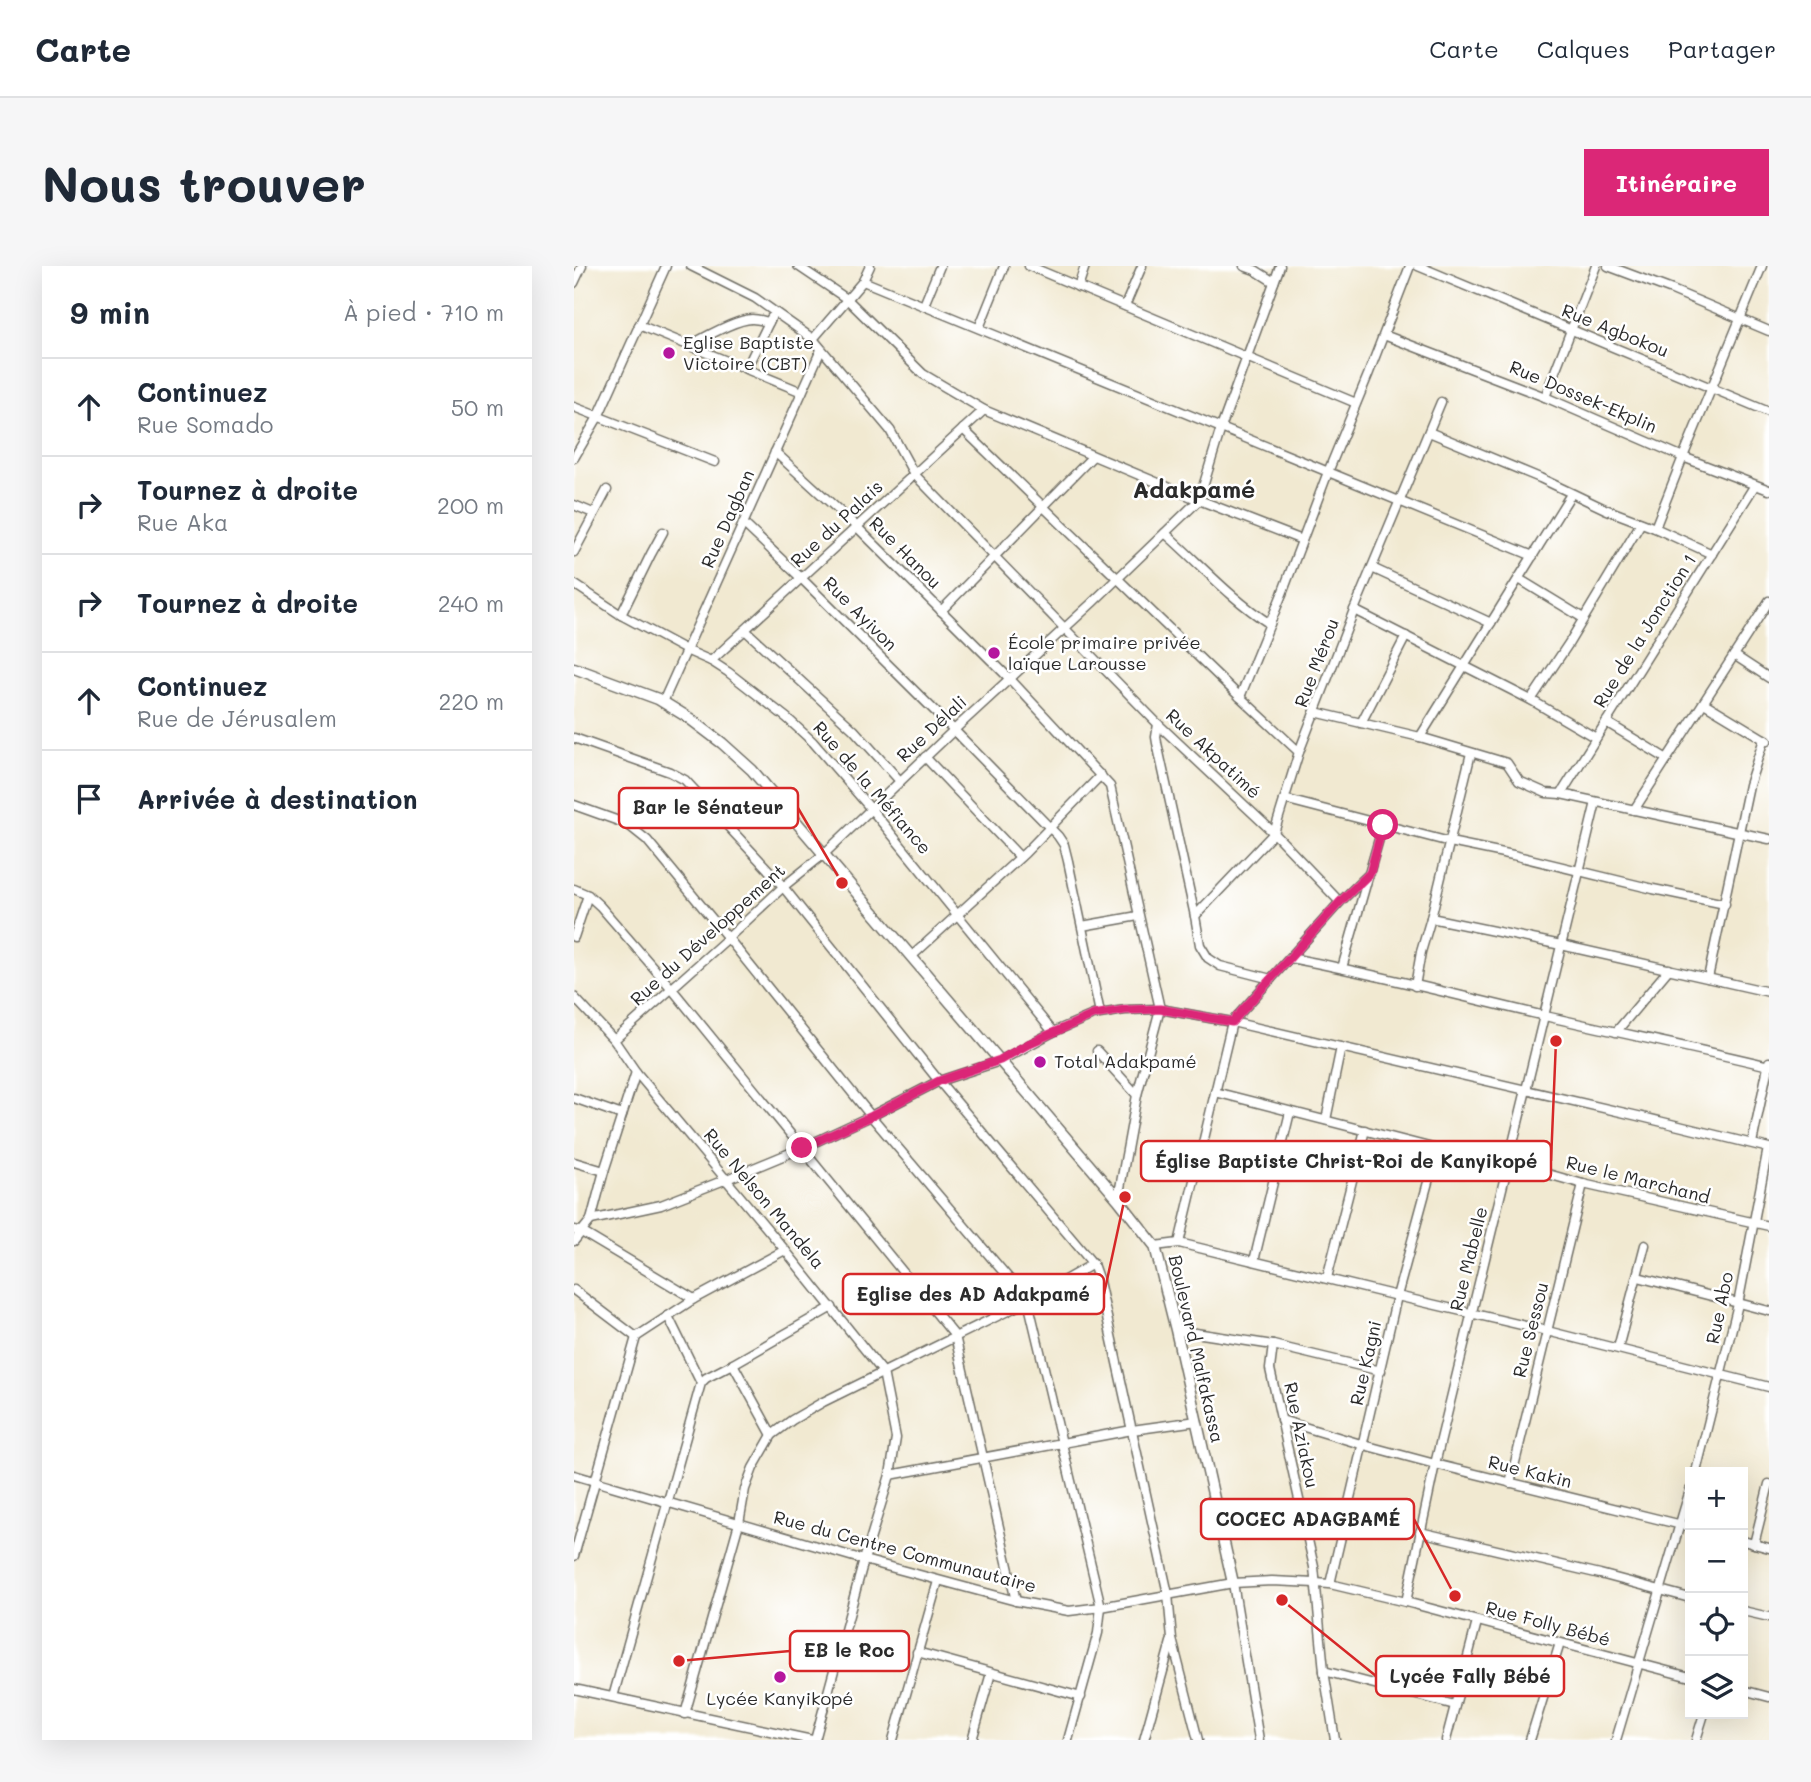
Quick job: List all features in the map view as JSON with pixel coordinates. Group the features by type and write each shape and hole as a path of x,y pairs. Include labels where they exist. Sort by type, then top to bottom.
{"street":[{"path":"574,283 582,266"},
{"path":"574,458 598,417 666,266"},
{"name":"Rue Akpatimé","path":"691,266 755,298 813,339 890,430 915,474 1158,724 1274,833 1340,902"},
{"path":"799,266 848,299 923,374 984,410 1302,541"},
{"path":"813,339 863,281 870,266"},
{"path":"924,305 940,266"},
{"path":"979,328 1004,266"},
{"path":"1028,266 1356,403"},
{"path":"1078,287 1086,266"},
{"path":"1125,306 1142,266"},
{"path":"1244,266 1274,282"},
{"path":"1199,500 1221,428 1280,266"},
{"path":"1240,697 1410,266"},
{"name":"Rue Agbokou","path":"1418,266 1769,412"},
{"path":"1545,397 1596,266"},
{"path":"1608,266 1769,331"},
{"path":"1655,528 1762,266"},
{"path":"863,281 1533,556"},
{"path":"746,369 774,312"},
{"path":"689,346 714,332 744,321 752,319 769,322"},
{"path":"639,325 802,392"},
{"name":"Rue Dossek-Ekplin","path":"1384,335 1545,397 1683,457 1769,490"},
{"name":"Rue Dagban","path":"663,702 821,350"},
{"name":"Rue Mérou","path":"1195,916 1274,833 1299,752 1354,610 1441,402"},
{"path":"574,407 715,462"},
{"name":"Rue du Palais","path":"711,661 984,410"},
{"path":"963,429 1299,752"},
{"path":"1429,432 1712,554"},
{"name":"Rue Hanou","path":"775,452 857,527 1010,678 1101,775"},
{"path":"941,611 1093,456"},
{"name":"Rue de la Jonction 1","path":"1561,794 1755,485"},
{"path":"574,552 607,490"},
{"path":"1420,737 1571,494"},
{"name":"Rue Délali","path":"824,854 1199,500"},
{"path":"574,505 593,513"},
{"name":"Rue Ayivon","path":"743,523 954,730 1050,827 1064,845 1100,1013"},
{"path":"1531,700 1641,523"},
{"path":"621,615 663,532"},
{"path":"1165,533 1219,584 1270,624"},
{"path":"1372,568 1491,623"},
{"path":"1519,579 1583,618"},
{"name":"Rue de la Méfiance","path":"574,584 621,615 729,672 813,741 1054,1032"},
{"path":"1634,810 1769,601"},
{"path":"1354,610 1531,700 1596,738"},
{"path":"746,630 854,730 900,781"},
{"path":"1361,723 1406,636"},
{"path":"1734,656 1769,678"},
{"name":"Boulevard Malfakassa","path":"574,668 663,702 722,743 752,770 1156,1246 1233,1583 1259,1740"},
{"path":"1704,703 1767,741 1749,785 1708,978"},
{"path":"1315,712 1420,737 1507,763 1519,781 1546,793 1769,839"},
{"path":"1606,722 1667,759"},
{"path":"1158,724 1157,743 1200,945 1208,958 1220,966 1270,979"},
{"path":"574,738 670,772 685,780 783,887 939,1081 1093,1264 1168,1594 1172,1639 1198,1740"},
{"path":"1415,986 1421,952 1471,753"},
{"path":"925,757 1020,857"},
{"path":"912,956 1020,857 1101,775 1111,789 1160,1009 1138,1095 1118,1199"},
{"path":"1284,799 1450,842 1725,904"},
{"name":"Rue Mabelle","path":"1406,1602 1435,1464 1596,802"},
{"path":"574,805 627,824 647,841 872,1116 1028,1300 1101,1607 1098,1633 1069,1740"},
{"path":"1342,968 1383,825"},
{"name":"Rue du Développement","path":"614,1040 783,887 824,854"},
{"path":"1179,1243 1232,1022 1340,902 1370,873"},
{"path":"574,889 588,895 600,905 672,989 955,1336 1016,1601"},
{"path":"574,937 588,895"},
{"path":"1082,926 1138,916"},
{"path":"1431,918 1769,992"},
{"path":"1290,958 1769,1064 1752,1143"},
{"path":"1616,1032 1669,969"},
{"name":"Rue Nelson Mandela","path":"574,997 614,1040 636,1072 786,1250 883,1372 895,1431 890,1475 810,1740"},
{"path":"574,1241 577,1231 591,1220 661,1205 802,1148 939,1081 1000,1060 1054,1032 1100,1013 1125,1010 1160,1009 1232,1022 1768,1148"},
{"path":"1325,1120 1341,1047"},
{"path":"1097,1051 1138,1095"},
{"path":"591,1220 636,1072"},
{"name":"Rue le Marchand","path":"1215,1092 1437,1149 1509,1163 1583,1184 1769,1226"},
{"path":"574,1098 622,1115"},
{"path":"1254,1261 1290,1112"},
{"path":"1327,1278 1365,1130"},
{"name":"Rue Abo","path":"1697,1467 1738,1304 1768,1148"},
{"name":"Rue Kagni","path":"1330,1584 1397,1297 1437,1149"},
{"path":"574,1162 604,1171"},
{"name":"Rue Sessou","path":"1510,1483 1583,1184"},
{"path":"577,1231 694,1299"},
{"path":"1156,1246 1179,1243 1769,1387"},
{"path":"1618,1348 1646,1245"},
{"path":"574,1556 636,1337 694,1299 786,1250"},
{"path":"685,1714 745,1489 753,1468 772,1435 792,1420 1093,1264"},
{"path":"1638,1277 1769,1311"},
{"path":"574,1290 636,1337"},
{"path":"613,1697 701,1383 832,1307"},
{"path":"668,1317 701,1383"},
{"path":"1176,1330 1273,1345 1381,1371"},
{"name":"Rue Aziakou","path":"1273,1345 1270,1368 1314,1567 1324,1671 1335,1740"},
{"path":"733,1364 772,1435"},
{"name":"Rue Kakin","path":"1281,1420 1435,1464 1685,1526"},
{"path":"890,1475 1132,1430 1197,1421"},
{"name":"Rue du Centre Communautaire","path":"574,1475 938,1581 1069,1611 1233,1583"},
{"path":"1755,1544 1769,1484"},
{"path":"1616,1740 1685,1507"},
{"path":"1420,1532 1601,1574 1685,1597"},
{"path":"1748,1542 1769,1548"},
{"path":"893,1740 938,1581"},
{"name":"Rue Folly Bébé","path":"1233,1583 1272,1581 1330,1584 1685,1676"},
{"path":"1748,1612 1769,1617"},
{"path":"1446,1740 1476,1622"},
{"path":"1144,1740 1172,1639"},
{"path":"1530,1740 1559,1643"},
{"path":"917,1652 1081,1697"},
{"path":"1324,1671 1455,1705"},
{"path":"972,1740 991,1674"},
{"path":"574,1689 810,1740"},
{"path":"1748,1691 1769,1697"},
{"path":"1696,1740 1702,1719"}],"place":[{"name":"Eglise Baptiste Victoire (CBT)","path":"669,353"},
{"name":"École primaire privée laïque Larousse","path":"994,653"},
{"name":"Bar le Sénateur","path":"842,883"},
{"name":"Église Baptiste Christ-Roi de Kanyikopé","path":"1556,1041"},
{"name":"Total Adakpamé","path":"1040,1062"},
{"name":"Eglise des AD Adakpamé","path":"1125,1197"},
{"name":"COCEC ADAGBAMÉ","path":"1455,1596"},
{"name":"Lycée Fally Bébé","path":"1282,1600"},
{"name":"EB le Roc","path":"679,1661"},
{"name":"Lycée Kanyikopé","path":"780,1677"}],"district":[{"name":"Adakpamé","path":"1194,490"}],"route":[{"path":"802,1148 939,1081 1000,1060 1030,1043 1093,1015 1125,1010 1160,1009 1232,1022 1340,902 1370,873 1383,825"}]}
